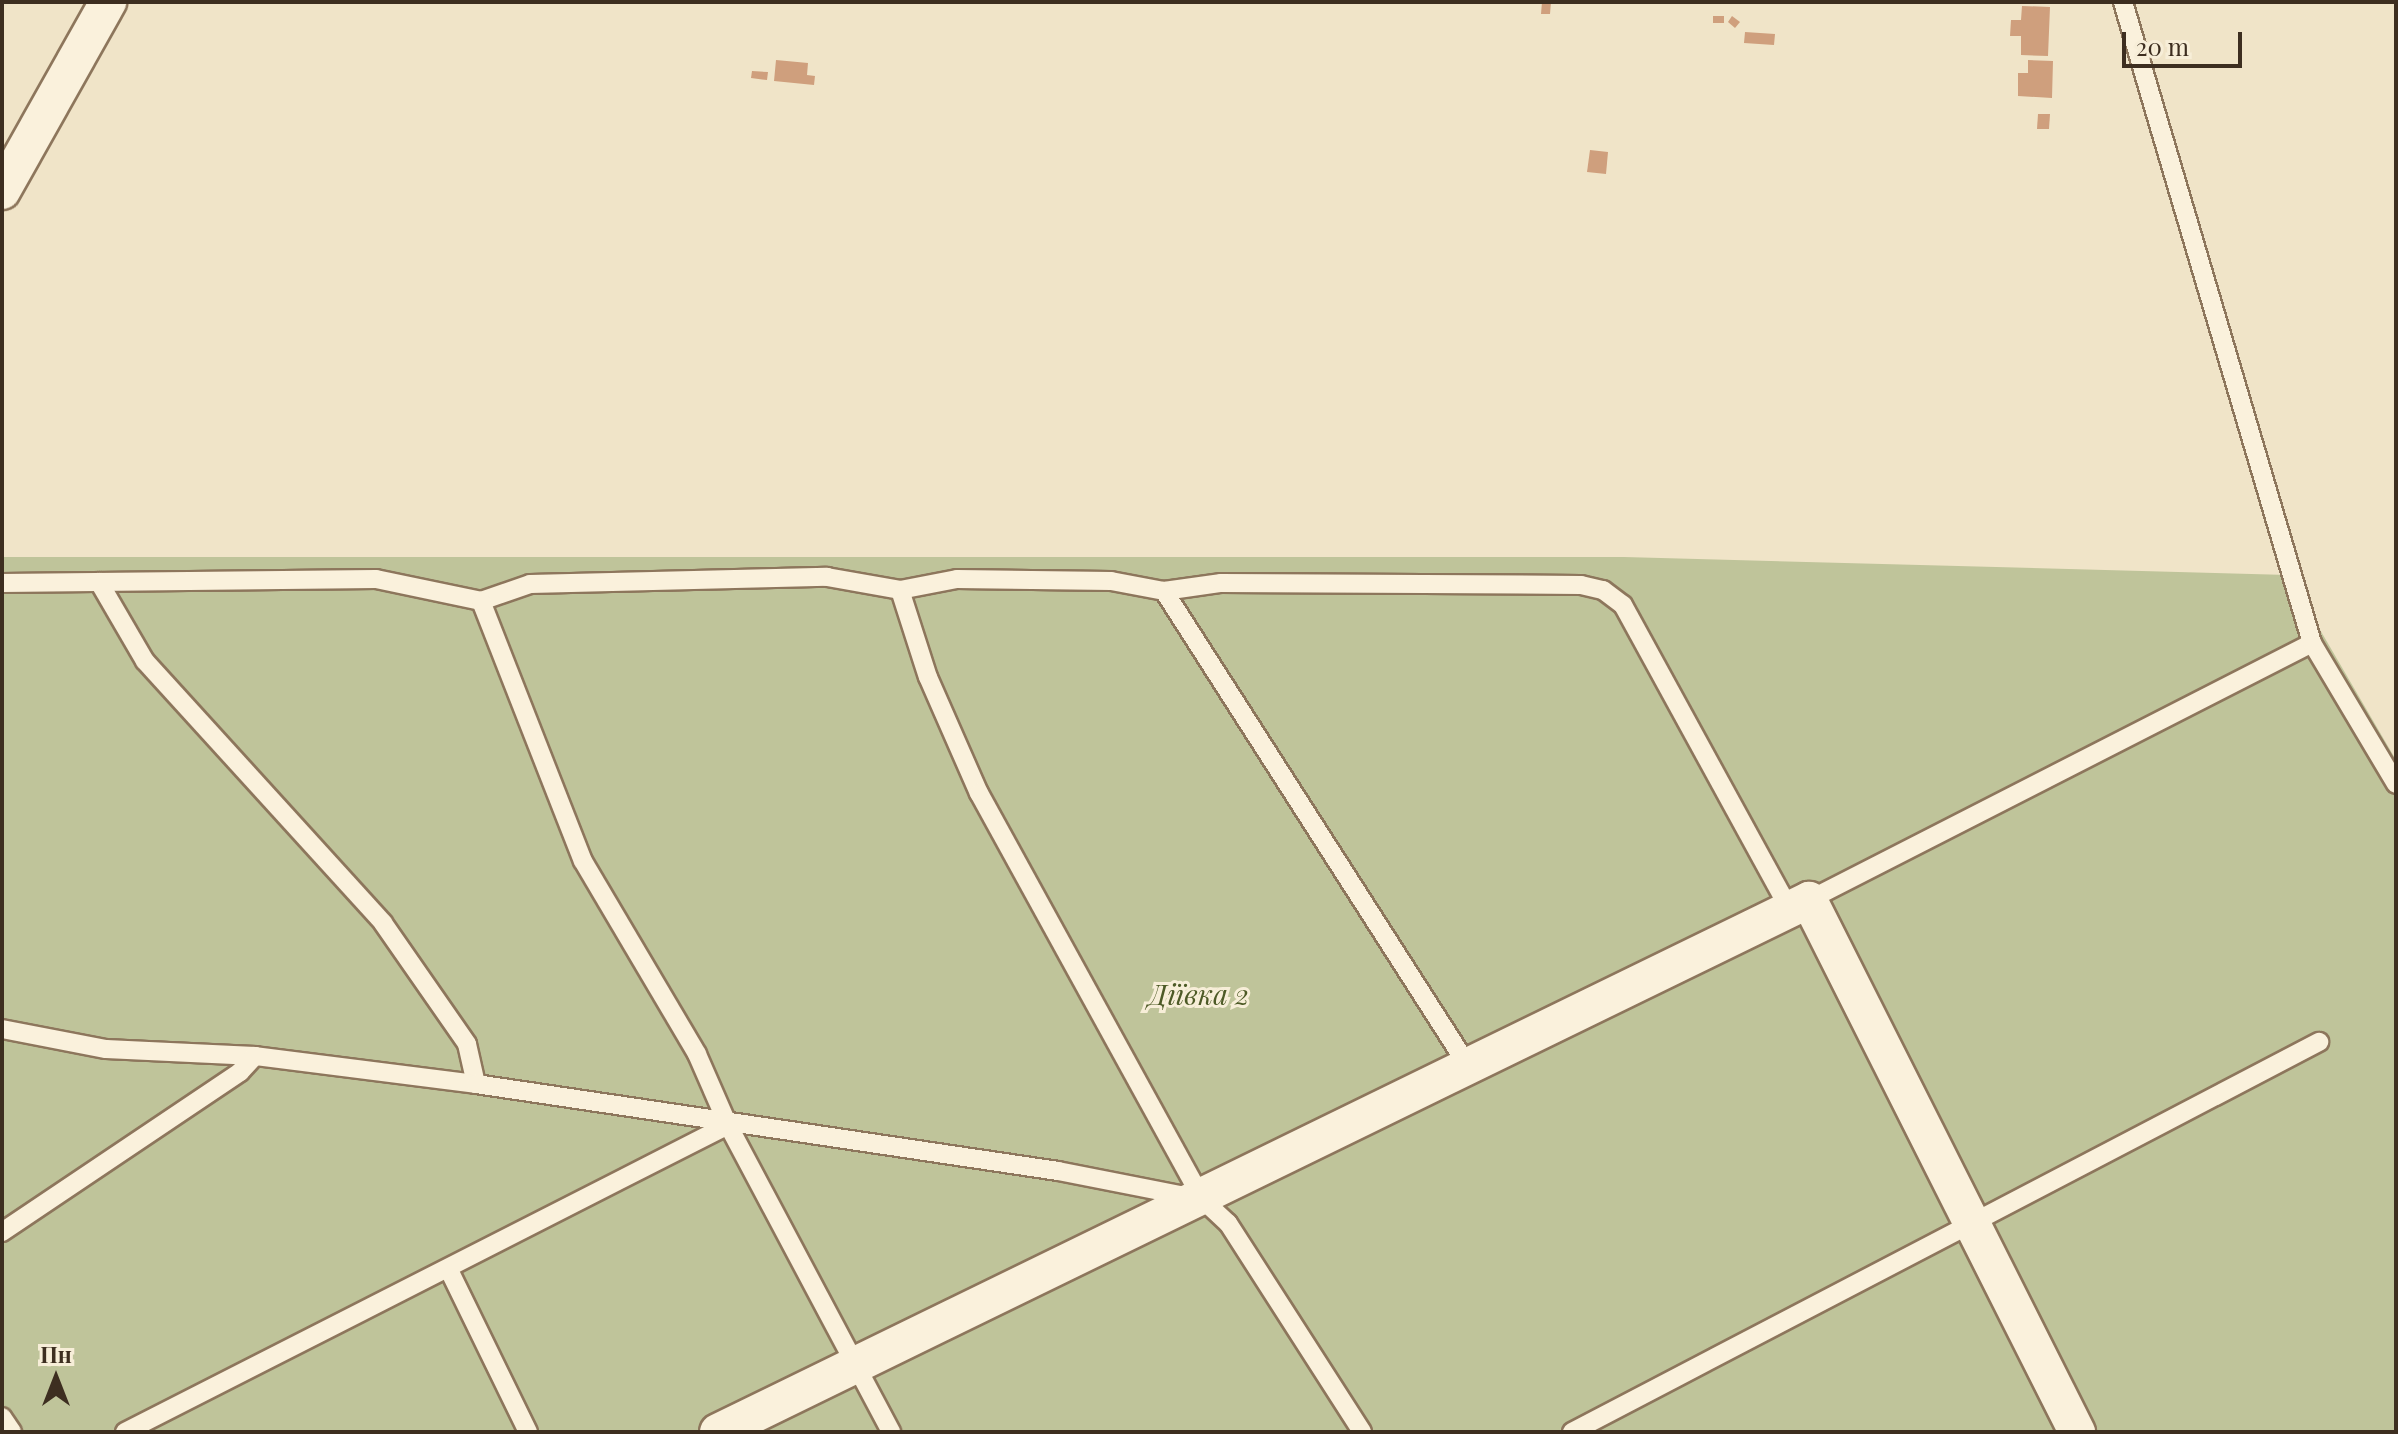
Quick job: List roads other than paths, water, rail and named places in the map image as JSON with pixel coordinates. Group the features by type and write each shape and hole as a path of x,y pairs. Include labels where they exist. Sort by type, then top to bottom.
{"street":[{"path":"2,191 108,2"},
{"path":"718,1432 1203,1200 1800,905 1974,1223 2077,1432"}],"lane":[{"path":"2123,2 2312,643 2396,784"},
{"path":"2,583 376,579 481,601 530,584 827,577 900,590 957,579 1111,581 1164,591 1221,583 1581,585 1603,590 1623,605 1800,905 2312,643"},
{"path":"99,582 145,661 383,923 467,1044 476,1084"},
{"path":"900,590 928,677 979,793 1203,1200 1228,1223 1362,1432"},
{"path":"1164,591 1470,1069"},
{"path":"481,601 583,861 697,1054 728,1125 891,1432"},
{"path":"2,1029 106,1049 255,1056 476,1084 728,1125 1058,1171 1203,1200"},
{"path":"1572,1432 2319,1042"},
{"path":"2,1232 240,1072 255,1056"},
{"path":"125,1432 449,1270 728,1125"},
{"path":"449,1270 528,1432"},
{"path":"2,1417 12,1432"}],"park label":[{"name":"Діївка 2","path":"1199,994"}]}
